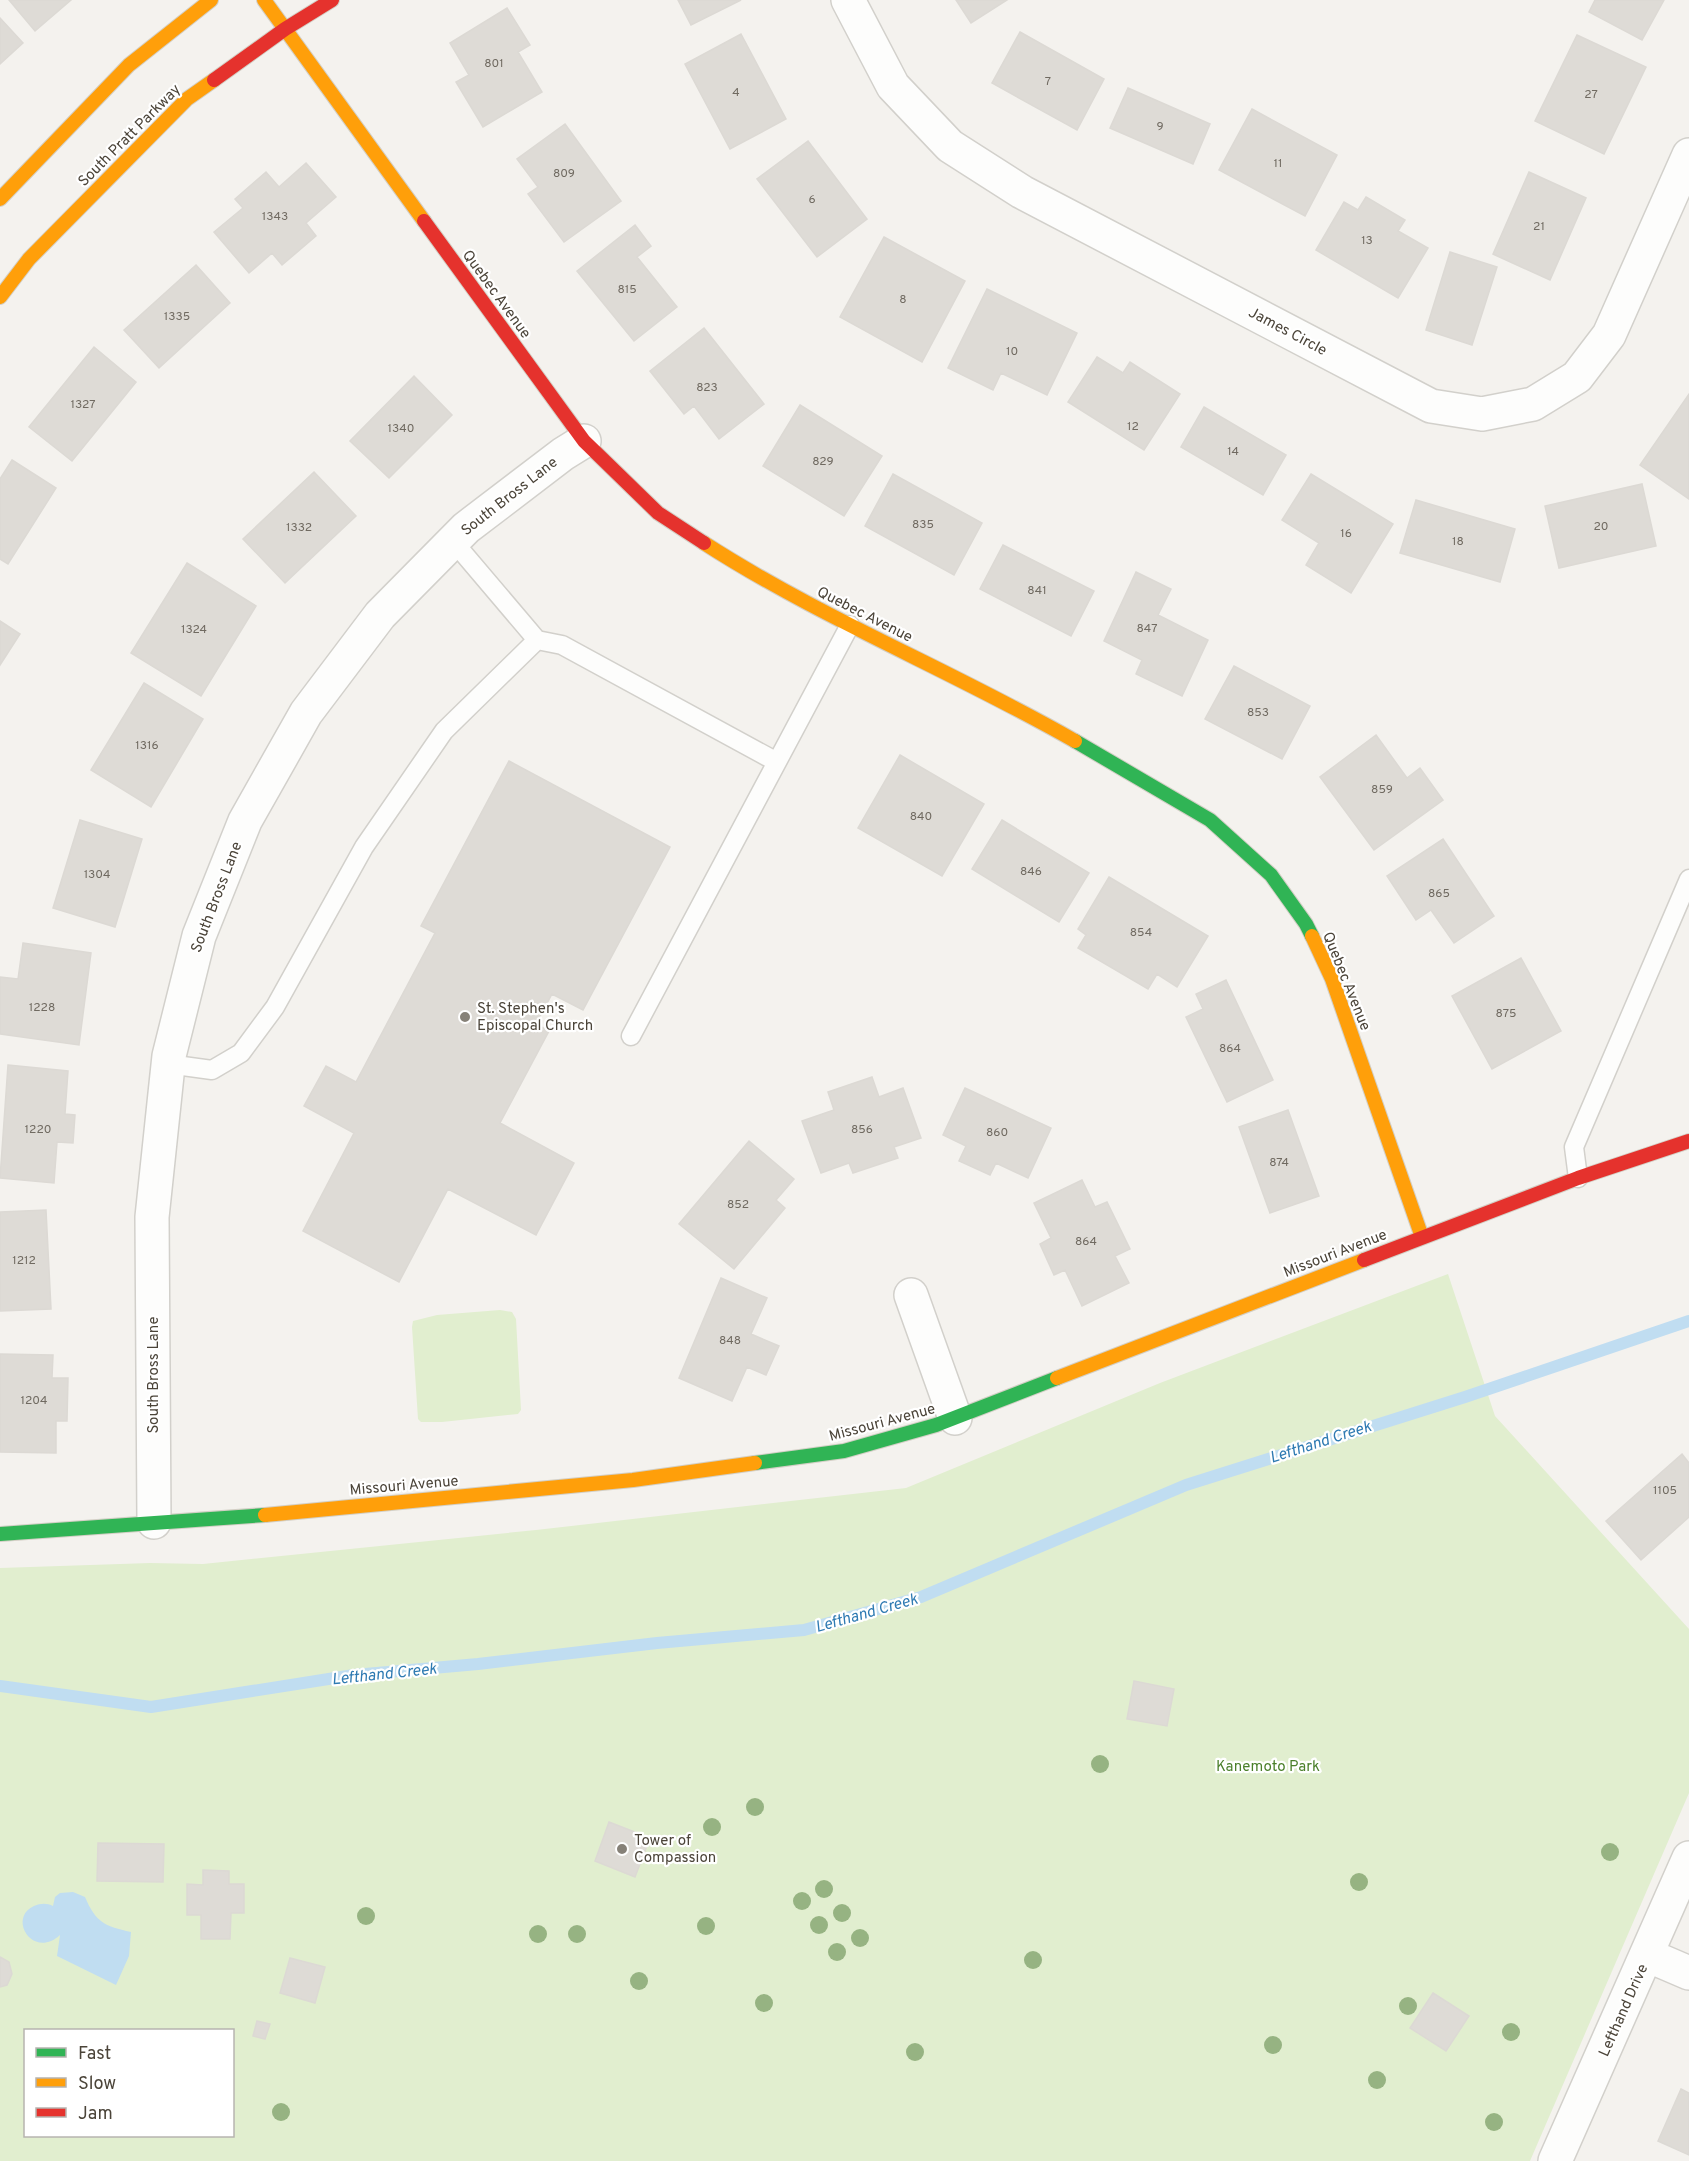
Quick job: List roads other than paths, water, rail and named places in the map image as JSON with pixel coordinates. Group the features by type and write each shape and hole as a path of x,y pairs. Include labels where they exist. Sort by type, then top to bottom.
{"street":[{"path":"0,199 129,65 211,0"},
{"name":"Quebec Avenue","path":"264,0 584,441 658,513 737,564 816,609 1019,709 1210,820 1270,875 1306,924 1332,979 1422,1237"},
{"name":"South Pratt Parkway","path":"0,297 29,259 188,99 285,29 332,0"},
{"name":"James Circle","path":"848,0 893,86 950,146 1022,192 1431,406 1482,414 1533,404 1576,377 1608,335 1689,156"},
{"name":"South Bross Lane","path":"154,1522 152,1217 168,1064 199,936 245,821 306,713 380,615 466,528 563,454 584,441"},
{"name":"Missouri Avenue","path":"0,1534 207,1520 645,1479 844,1452 936,1425 1578,1178 1689,1141"},
{"path":"911,1295 955,1418"},
{"name":"Lefthand Drive","path":"1555,2161 1689,1858"},
{"path":"1647,1955 1689,1973"}],"lane":[{"path":"453,541 537,640 562,645 777,762"},
{"path":"630,1036 849,625"},
{"path":"168,1064 212,1070 241,1053 275,1007 364,848 444,731 537,640"},
{"path":"1578,1178 1574,1147 1689,879"}],"water":[{"path":"73,1892 85,1897 93,1913 102,1922 131,1932 129,1956 116,1985 57,1956 60,1935 41,1943 33,1940 23,1927 26,1912 34,1906 48,1904 53,1906 55,1897 60,1893"}],"waterway":[{"name":"Lefthand Creek","path":"0,1686 151,1707 354,1675 804,1630 921,1597 1186,1485 1465,1397 1689,1321"}],"place":[{"name":"St. Stephen's Episcopal Church","path":"465,1017"},
{"name":"Tower of Compassion","path":"622,1849"}],"park label":[{"name":"Kanemoto Park","path":"1268,1766"}]}
